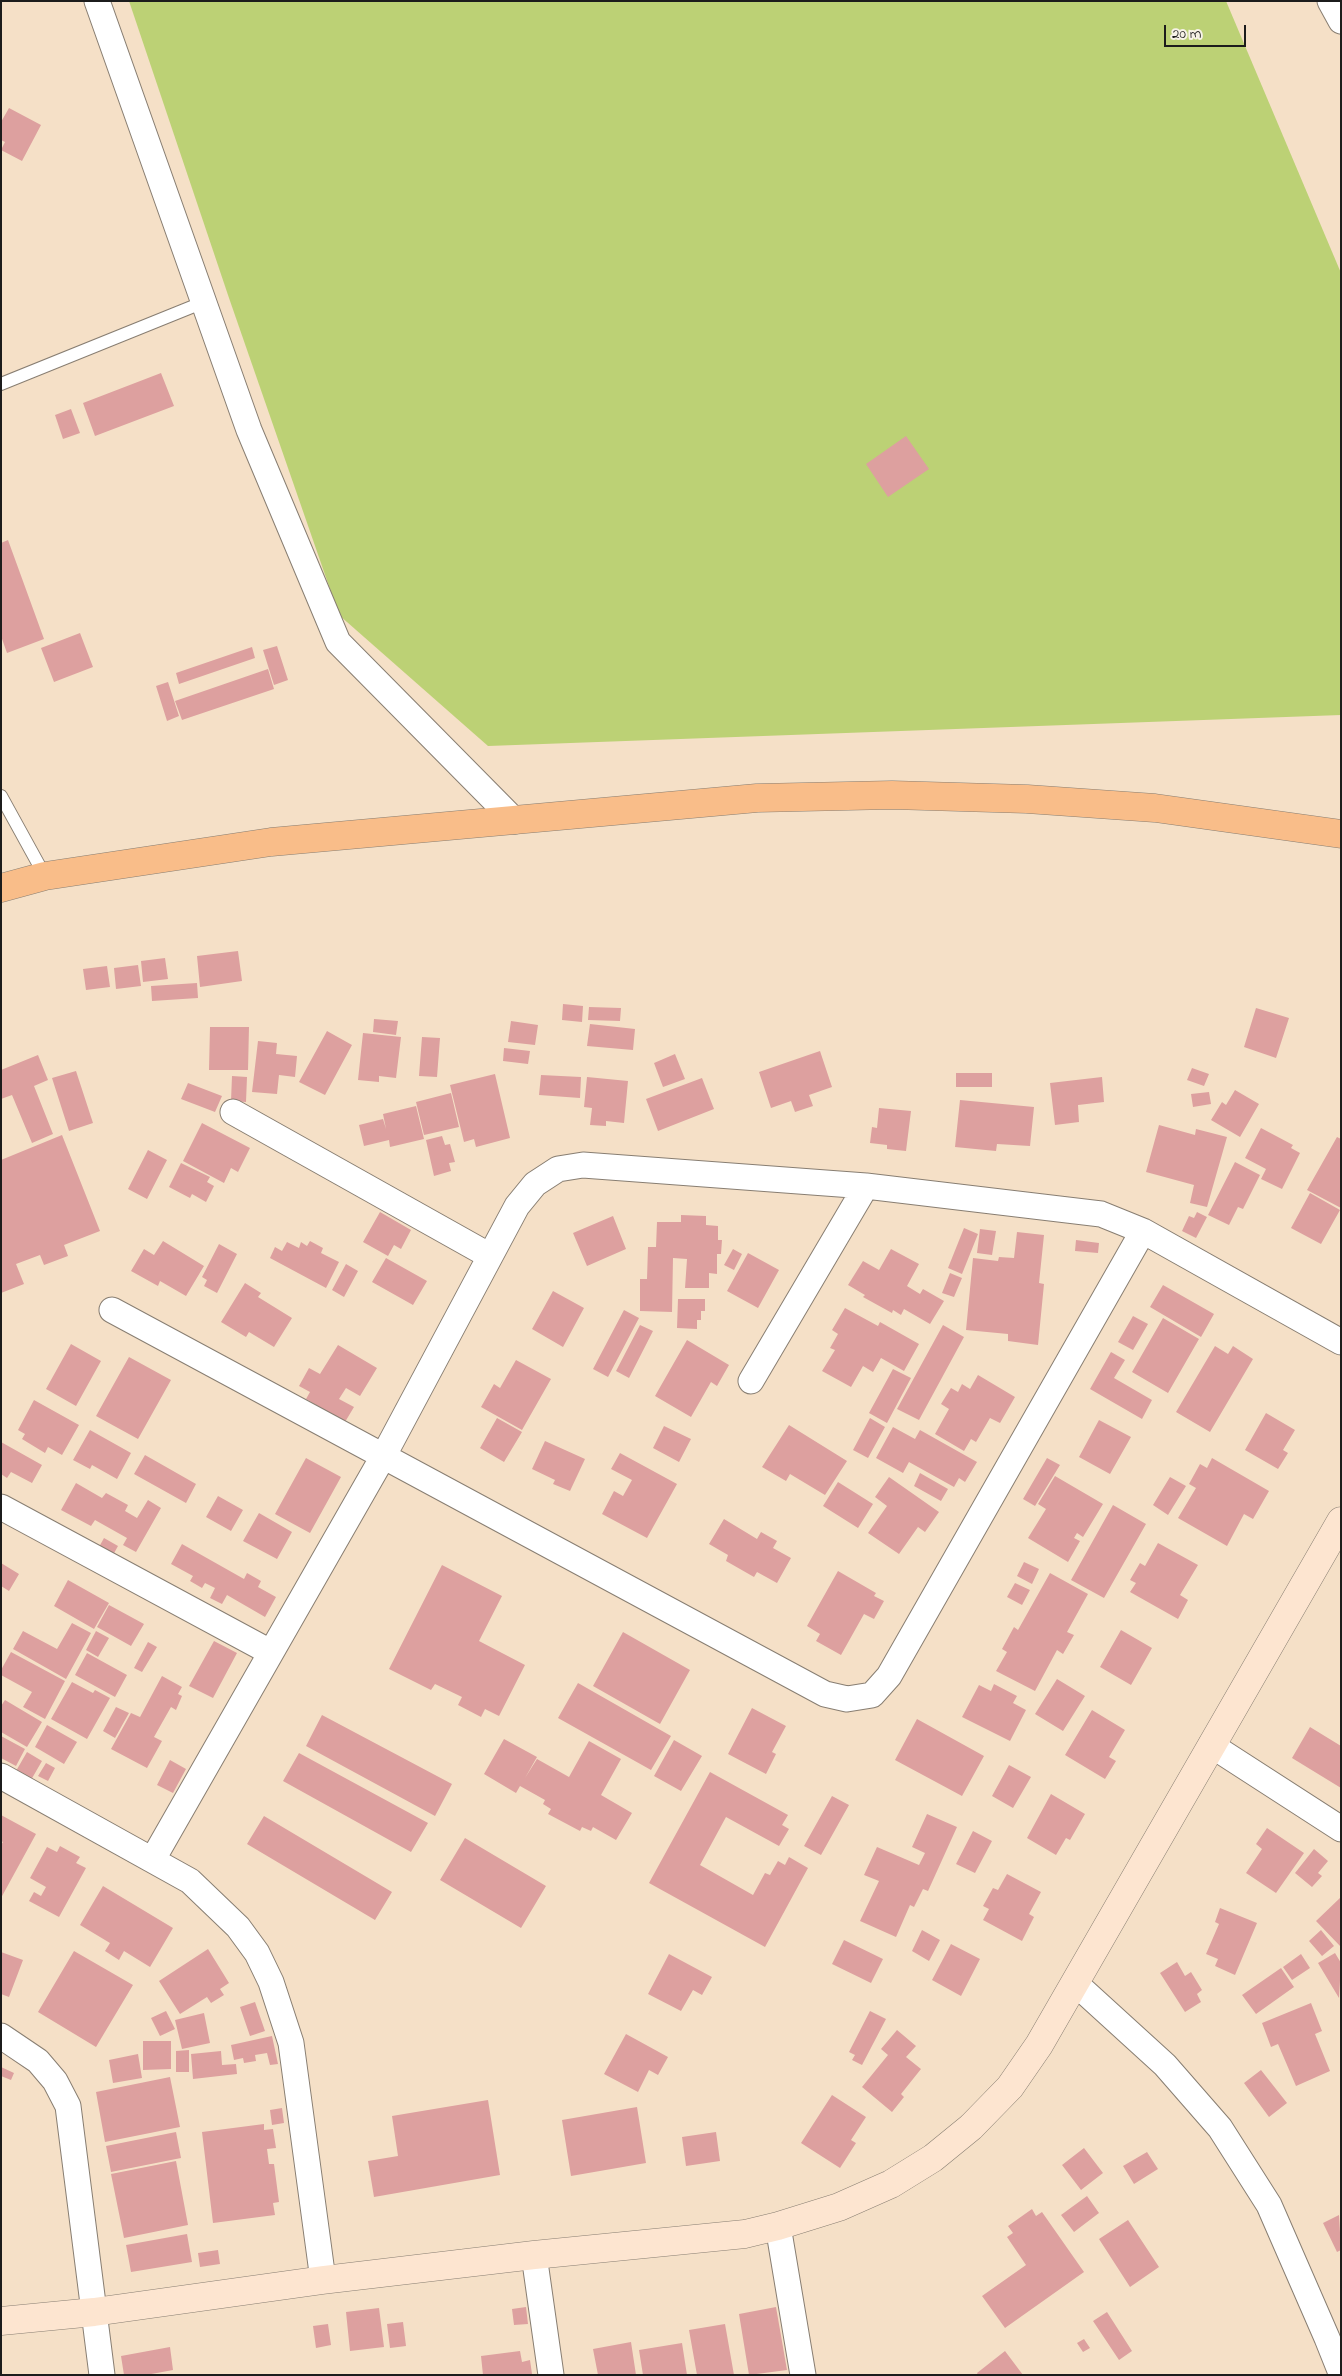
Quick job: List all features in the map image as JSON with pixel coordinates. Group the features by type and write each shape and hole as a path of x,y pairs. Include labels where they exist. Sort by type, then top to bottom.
{"highway":[{"path":"1,888 45,876 272,842 757,798 892,795 1028,799 1155,808 1341,834"}],"street":[{"path":"98,1 249,430 338,642 515,821"},
{"path":"1330,1 1341,21"},
{"path":"233,1112 490,1256"},
{"path":"153,1859 384,1455 517,1206 535,1184 558,1169 583,1165 866,1186 1101,1214 1143,1232 1341,1342"},
{"path":"751,1381 866,1186"},
{"path":"112,1310 825,1694 847,1699 872,1695 889,1676 1143,1232"},
{"path":"1,1507 270,1652"},
{"path":"1,2321 94,2312 323,2280 534,2255 745,2234 839,2207 891,2184 933,2158 971,2127 1010,2087 1039,2045 1341,1521"},
{"path":"1211,1746 1341,1829"},
{"path":"1,1776 190,1881 238,1927 257,1953 270,1982 290,2044 323,2280"},
{"path":"1075,1983 1166,2065 1220,2128 1269,2205 1328,2338 1341,2373"},
{"path":"1,2036 38,2061 55,2081 68,2106 102,2375"},
{"path":"778,2226 803,2375"},
{"path":"534,2255 551,2375"}],"lane":[{"path":"1,384 204,302"},
{"path":"1,796 45,876"}],"green space":[{"path":"129,1 1226,1 1341,273 1341,715 488,746 339,615"}],"building":[{"path":"9,108 41,125 22,161 1,150 5,142 1,140 1,122"},
{"path":"161,373 174,406 95,436 83,403"},
{"path":"71,409 80,433 63,439 55,415"},
{"path":"906,436 929,469 888,497 866,464"},
{"path":"8,540 44,639 7,653 1,636 1,543"},
{"path":"80,633 93,667 54,682 41,648"},
{"path":"277,646 288,680 274,685 263,650"},
{"path":"252,647 255,658 179,684 176,673"},
{"path":"268,669 274,689 182,720 175,701"},
{"path":"168,682 179,716 167,721 156,686"},
{"path":"238,951 242,981 200,987 197,956"},
{"path":"165,958 168,979 143,982 141,961"},
{"path":"138,965 141,986 116,989 114,968"},
{"path":"107,966 110,987 86,990 83,969"},
{"path":"197,983 198,998 152,1001 151,986"},
{"path":"563,1004 583,1006 582,1022 562,1020"},
{"path":"589,1007 621,1008 620,1021 588,1020"},
{"path":"1256,1008 1289,1018 1276,1058 1244,1047"},
{"path":"374,1019 398,1021 396,1035 373,1032"},
{"path":"511,1021 538,1025 535,1045 508,1042"},
{"path":"590,1024 635,1029 633,1050 587,1046"},
{"path":"210,1027 249,1027 248,1070 209,1070"},
{"path":"327,1031 352,1045 325,1095 299,1082"},
{"path":"363,1033 401,1037 396,1078 379,1076 379,1082 358,1080"},
{"path":"422,1037 440,1038 437,1077 419,1076"},
{"path":"258,1041 277,1043 276,1054 297,1056 295,1077 279,1075 277,1094 252,1092"},
{"path":"504,1048 530,1051 528,1064 503,1061"},
{"path":"820,1051 832,1087 809,1095 813,1106 795,1112 791,1101 771,1108 759,1072"},
{"path":"675,1054 685,1079 663,1087 654,1063"},
{"path":"38,1055 48,1080 34,1086 53,1134 32,1143 12,1095 1,1099 1,1070"},
{"path":"1192,1068 1209,1074 1204,1086 1187,1080"},
{"path":"76,1071 93,1123 69,1131 52,1078"},
{"path":"956,1073 992,1073 992,1087 956,1087"},
{"path":"495,1074 510,1138 476,1147 474,1139 464,1142 450,1085"},
{"path":"541,1075 581,1077 580,1098 539,1095"},
{"path":"232,1076 247,1077 246,1102 231,1101"},
{"path":"587,1077 628,1081 624,1123 606,1121 606,1126 590,1125 592,1108 584,1107"},
{"path":"1102,1077 1104,1102 1078,1105 1079,1122 1055,1125 1050,1083"},
{"path":"702,1078 714,1109 658,1131 646,1099"},
{"path":"188,1083 222,1096 215,1112 181,1099"},
{"path":"1235,1090 1259,1104 1240,1137 1211,1120 1222,1102 1226,1105"},
{"path":"1209,1092 1211,1104 1193,1107 1191,1094"},
{"path":"451,1093 459,1127 424,1135 416,1102"},
{"path":"960,1100 1034,1107 1030,1146 997,1144 996,1151 955,1147"},
{"path":"416,1106 424,1139 390,1147 389,1140 364,1146 359,1125 383,1119 386,1129 383,1114"},
{"path":"879,1108 911,1111 906,1151 887,1149 887,1145 870,1143 872,1127 877,1128"},
{"path":"202,1123 250,1148 238,1172 231,1168 224,1183 183,1161"},
{"path":"1159,1125 1195,1135 1196,1129 1227,1137 1207,1207 1190,1203 1194,1185 1146,1172"},
{"path":"1261,1128 1293,1145 1291,1148 1300,1153 1282,1189 1261,1179 1266,1169 1245,1158"},
{"path":"62,1135 100,1231 64,1245 68,1256 44,1265 40,1255 16,1264 24,1284 1,1293 1,1160"},
{"path":"442,1136 445,1145 450,1144 455,1162 449,1163 451,1171 434,1176 426,1140"},
{"path":"1337,1137 1341,1139 1341,1208 1307,1190"},
{"path":"148,1150 167,1160 147,1199 128,1189"},
{"path":"1235,1162 1260,1175 1243,1209 1238,1207 1229,1225 1208,1215"},
{"path":"181,1163 210,1177 207,1182 214,1186 206,1202 192,1194 190,1198 169,1187"},
{"path":"1310,1193 1340,1210 1321,1244 1291,1228"},
{"path":"380,1212 411,1230 401,1249 394,1245 388,1256 363,1242"},
{"path":"1197,1212 1207,1217 1196,1238 1182,1231 1189,1216 1194,1218"},
{"path":"681,1215 706,1216 706,1225 718,1226 718,1240 722,1240 721,1254 717,1254 717,1274 709,1273 709,1288 685,1288 687,1259 673,1258 672,1312 640,1311 640,1279 647,1279 648,1247 656,1247 657,1222 681,1222"},
{"path":"613,1216 626,1249 587,1266 573,1233"},
{"path":"964,1228 978,1234 962,1274 948,1268"},
{"path":"980,1229 996,1231 992,1255 977,1253"},
{"path":"1017,1232 1044,1235 1039,1283 1044,1284 1038,1345 1008,1341 1008,1334 966,1330 973,1258 998,1261 999,1257 1014,1258"},
{"path":"1076,1240 1099,1243 1098,1253 1075,1251"},
{"path":"163,1241 204,1266 186,1296 160,1281 158,1286 131,1271 144,1249 154,1255"},
{"path":"310,1241 323,1248 321,1253 339,1262 326,1288 270,1258 275,1247 282,1251 287,1242 299,1248 301,1242 307,1246"},
{"path":"219,1244 237,1254 217,1293 204,1286 207,1280 202,1277"},
{"path":"733,1249 742,1254 734,1270 724,1265"},
{"path":"891,1249 919,1264 907,1286 920,1294 923,1289 944,1301 930,1324 904,1309 901,1315 893,1310 892,1313 863,1297 865,1295 848,1285 863,1261 879,1270"},
{"path":"748,1253 779,1270 758,1308 727,1291"},
{"path":"386,1258 427,1281 413,1305 372,1282"},
{"path":"346,1264 358,1271 344,1297 332,1290"},
{"path":"950,1273 962,1278 954,1297 942,1293"},
{"path":"245,1283 261,1293 258,1297 292,1318 274,1347 249,1332 246,1337 221,1322"},
{"path":"1163,1285 1214,1314 1201,1337 1150,1307"},
{"path":"553,1291 584,1308 563,1347 532,1329"},
{"path":"678,1299 705,1299 705,1311 701,1311 701,1320 697,1320 697,1329 677,1328"},
{"path":"845,1308 878,1326 880,1322 919,1344 904,1371 881,1358 873,1372 863,1366 851,1387 822,1371 835,1350 830,1348 838,1334 832,1330"},
{"path":"624,1310 639,1318 608,1377 593,1369"},
{"path":"1133,1316 1148,1324 1133,1350 1118,1342"},
{"path":"1163,1318 1199,1339 1168,1393 1132,1372"},
{"path":"640,1325 653,1331 629,1378 616,1371"},
{"path":"943,1325 964,1337 919,1420 897,1409"},
{"path":"687,1340 729,1365 717,1386 711,1382 691,1417 655,1396"},
{"path":"71,1344 101,1361 76,1406 46,1389"},
{"path":"338,1345 377,1368 360,1396 346,1388 339,1399 354,1407 345,1422 306,1399 310,1392 299,1386 309,1368 320,1374"},
{"path":"1215,1346 1228,1354 1233,1346 1253,1359 1210,1432 1176,1412"},
{"path":"1111,1352 1125,1360 1114,1378 1152,1400 1142,1419 1090,1389"},
{"path":"129,1357 171,1380 138,1439 96,1416"},
{"path":"516,1360 551,1379 522,1430 481,1407 494,1384 500,1388"},
{"path":"893,1369 911,1378 887,1423 869,1413"},
{"path":"978,1375 1015,1397 1000,1423 990,1418 976,1442 971,1439 964,1451 935,1434 949,1409 941,1404 951,1388 958,1392 962,1384 970,1389"},
{"path":"34,1400 79,1425 62,1455 48,1447 45,1453 22,1439 25,1434 18,1430"},
{"path":"1266,1413 1295,1430 1283,1450 1288,1453 1278,1469 1245,1450"},
{"path":"497,1418 522,1432 504,1462 480,1448"},
{"path":"870,1418 885,1427 868,1458 853,1450"},
{"path":"1099,1420 1131,1437 1110,1474 1079,1457"},
{"path":"789,1425 847,1461 825,1495 790,1474 786,1481 762,1467"},
{"path":"664,1426 691,1439 679,1462 653,1448"},
{"path":"893,1427 915,1439 920,1430 977,1462 965,1482 959,1478 954,1487 909,1462 903,1473 876,1458"},
{"path":"90,1430 131,1453 117,1479 92,1465 90,1469 73,1460"},
{"path":"545,1441 585,1459 570,1491 553,1484 555,1480 532,1469"},
{"path":"1,1442 42,1465 32,1483 11,1472 7,1478 1,1474"},
{"path":"620,1453 677,1484 647,1538 602,1514 614,1491 623,1496 632,1480 611,1469"},
{"path":"145,1455 196,1484 186,1503 134,1474"},
{"path":"306,1458 341,1477 310,1533 275,1514"},
{"path":"1047,1458 1060,1465 1035,1506 1023,1499"},
{"path":"1212,1458 1269,1491 1253,1519 1244,1514 1227,1546 1178,1518 1196,1488 1189,1484 1200,1464 1207,1468"},
{"path":"920,1473 948,1489 941,1501 914,1486"},
{"path":"1055,1476 1103,1504 1083,1537 1077,1533 1074,1538 1080,1541 1068,1562 1028,1538 1046,1509 1038,1504"},
{"path":"889,1477 939,1512 925,1532 918,1527 899,1554 868,1533 887,1506 875,1497"},
{"path":"1170,1477 1186,1486 1168,1515 1153,1505"},
{"path":"838,1482 873,1504 858,1528 823,1506"},
{"path":"76,1483 102,1498 106,1493 128,1505 125,1511 137,1518 148,1500 161,1508 136,1552 123,1545 127,1538 95,1520 91,1526 61,1510"},
{"path":"218,1496 243,1510 231,1531 206,1517"},
{"path":"1113,1505 1146,1524 1104,1598 1071,1580"},
{"path":"259,1513 292,1532 277,1559 243,1541"},
{"path":"724,1519 757,1539 761,1532 777,1541 773,1548 791,1558 777,1583 757,1572 754,1577 726,1561 728,1555 709,1544"},
{"path":"104,1538 118,1546 113,1555 99,1547"},
{"path":"1158,1543 1198,1565 1180,1595 1188,1600 1178,1619 1130,1592 1136,1583 1130,1580 1140,1563 1145,1566"},
{"path":"182,1544 244,1579 247,1573 261,1581 258,1587 276,1597 265,1617 227,1595 222,1604 210,1598 215,1588 205,1583 202,1588 190,1581 193,1576 171,1564"},
{"path":"1024,1562 1039,1569 1032,1584 1017,1576"},
{"path":"1,1563 19,1574 9,1591 1,1586"},
{"path":"442,1565 502,1596 479,1641 525,1665 499,1716 485,1709 481,1717 458,1705 462,1697 435,1684 431,1690 389,1669"},
{"path":"838,1571 876,1593 874,1596 884,1601 874,1619 864,1614 841,1655 816,1641 820,1634 807,1626"},
{"path":"1050,1573 1088,1594 1067,1632 1074,1635 1063,1654 1057,1650 1035,1691 996,1671 1007,1652 1002,1649 1014,1627 1018,1630"},
{"path":"68,1580 109,1603 94,1629 54,1606"},
{"path":"1015,1583 1030,1590 1022,1605 1007,1597"},
{"path":"109,1605 144,1624 131,1646 97,1627"},
{"path":"72,1623 91,1633 66,1679 13,1649 23,1631 57,1649"},
{"path":"1121,1630 1152,1648 1131,1685 1100,1667"},
{"path":"96,1631 109,1638 98,1657 86,1650"},
{"path":"623,1632 690,1670 660,1724 593,1686"},
{"path":"214,1641 237,1653 213,1698 189,1686"},
{"path":"148,1642 157,1647 142,1672 134,1668"},
{"path":"11,1652 65,1681 45,1719 23,1707 32,1692 1,1675 1,1670"},
{"path":"87,1653 127,1675 115,1697 75,1675"},
{"path":"162,1676 182,1687 178,1694 182,1696 176,1710 171,1707 154,1737 162,1741 147,1768 111,1749 131,1713 140,1717"},
{"path":"1057,1679 1085,1696 1063,1731 1035,1714"},
{"path":"72,1682 93,1693 95,1690 110,1698 87,1739 51,1719"},
{"path":"578,1683 671,1736 651,1770 558,1718"},
{"path":"994,1684 1017,1696 1013,1703 1026,1710 1010,1741 962,1717 979,1685 991,1691"},
{"path":"5,1700 42,1722 27,1747 1,1732 1,1706"},
{"path":"116,1707 129,1713 115,1738 103,1731"},
{"path":"752,1708 786,1726 772,1752 776,1754 766,1774 728,1754"},
{"path":"1092,1710 1125,1730 1109,1757 1116,1761 1105,1779 1065,1755"},
{"path":"322,1715 452,1784 435,1816 306,1746"},
{"path":"917,1719 984,1756 962,1796 895,1760"},
{"path":"47,1725 77,1742 64,1764 35,1747"},
{"path":"1310,1727 1341,1746 1341,1788 1292,1758"},
{"path":"1,1736 25,1749 16,1766 1,1758"},
{"path":"504,1739 537,1757 525,1778 537,1759 569,1777 589,1741 621,1759 601,1795 632,1813 616,1840 593,1827 591,1831 582,1827 580,1831 548,1814 551,1809 543,1804 545,1800 520,1786 516,1793 484,1774"},
{"path":"674,1740 702,1756 681,1791 654,1776"},
{"path":"27,1752 42,1761 31,1780 16,1771"},
{"path":"299,1753 428,1823 411,1852 283,1781"},
{"path":"170,1760 186,1769 173,1793 157,1785"},
{"path":"46,1763 55,1768 48,1781 38,1776"},
{"path":"1009,1765 1031,1777 1013,1808 992,1796"},
{"path":"710,1772 788,1815 782,1825 789,1829 779,1846 726,1817 700,1865 753,1895 765,1873 770,1875 778,1861 785,1865 789,1857 808,1868 765,1947 649,1883"},
{"path":"1051,1794 1085,1814 1070,1840 1066,1838 1056,1855 1027,1838"},
{"path":"832,1796 849,1805 821,1855 804,1846"},
{"path":"927,1814 957,1827 928,1891 923,1889 914,1907 910,1905 896,1937 860,1921 879,1881 864,1875 877,1847 919,1865 925,1853 912,1847"},
{"path":"1,1815 36,1834 1,1898 1,1845 3,1842 1,1841"},
{"path":"264,1816 392,1892 375,1920 247,1844"},
{"path":"1267,1828 1304,1853 1276,1893 1246,1873 1262,1849 1256,1844"},
{"path":"973,1831 992,1841 975,1873 956,1864"},
{"path":"465,1838 546,1886 521,1928 440,1880"},
{"path":"60,1846 80,1857 76,1863 86,1868 59,1917 29,1901 34,1892 41,1896 46,1887 30,1878 47,1847 57,1852"},
{"path":"1314,1849 1328,1861 1318,1873 1322,1876 1312,1887 1295,1873"},
{"path":"1007,1874 1041,1892 1029,1914 1034,1917 1022,1941 983,1920 989,1909 983,1906 993,1888 998,1890"},
{"path":"103,1886 173,1928 150,1967 124,1951 119,1960 105,1951 110,1943 80,1925"},
{"path":"1341,1897 1341,1947 1316,1921"},
{"path":"1220,1908 1257,1923 1235,1975 1215,1966 1218,1959 1206,1954 1219,1924 1215,1922"},
{"path":"922,1930 940,1940 929,1961 912,1951"},
{"path":"1321,1930 1334,1946 1322,1956 1309,1941"},
{"path":"844,1940 883,1959 871,1983 832,1964"},
{"path":"951,1944 980,1959 961,1996 932,1980"},
{"path":"208,1949 229,1983 220,1989 224,1995 211,2003 207,1997 180,2014 159,1981"},
{"path":"74,1951 133,1985 96,2047 38,2012"},
{"path":"1,1952 23,1960 9,1997 1,1994"},
{"path":"1335,1953 1341,1963 1339,1998 1318,1963"},
{"path":"669,1954 712,1977 702,1995 693,1990 681,2011 648,1994"},
{"path":"1301,1954 1310,1968 1292,1980 1283,1967"},
{"path":"1177,1962 1185,1976 1191,1972 1202,1990 1197,1994 1201,2002 1185,2012 1160,1973"},
{"path":"1281,1968 1294,1987 1256,2014 1242,1995"},
{"path":"255,2002 265,2031 250,2036 240,2007"},
{"path":"1311,2003 1322,2031 1315,2034 1330,2071 1296,2086 1278,2044 1271,2047 1262,2023"},
{"path":"166,2011 175,2029 160,2036 151,2018"},
{"path":"870,2011 886,2019 862,2065 852,2060 855,2055 849,2052"},
{"path":"204,2013 210,2043 182,2049 175,2020"},
{"path":"897,2030 916,2046 906,2057 921,2069 901,2094 904,2097 892,2112 862,2087 888,2055 881,2049"},
{"path":"626,2034 668,2057 658,2075 649,2070 638,2092 604,2074"},
{"path":"272,2036 278,2064 270,2065 267,2053 255,2055 256,2061 244,2063 243,2058 234,2060 231,2045"},
{"path":"143,2041 171,2041 171,2069 143,2070"},
{"path":"189,2050 189,2072 176,2072 176,2051"},
{"path":"221,2051 222,2065 236,2064 237,2074 193,2079 191,2054"},
{"path":"138,2054 142,2078 113,2083 109,2060"},
{"path":"1,2067 14,2073 11,2080 1,2076"},
{"path":"1261,2070 1287,2103 1269,2117 1244,2083"},
{"path":"170,2077 180,2127 105,2142 96,2092"},
{"path":"832,2095 866,2117 851,2140 856,2143 840,2168 801,2143"},
{"path":"488,2100 500,2175 374,2197 368,2161 398,2156 392,2116"},
{"path":"637,2107 646,2163 571,2176 562,2120"},
{"path":"282,2108 284,2123 272,2125 270,2110"},
{"path":"264,2124 264,2130 273,2129 276,2148 267,2149 269,2164 274,2164 279,2202 273,2203 275,2215 213,2223 202,2132"},
{"path":"176,2132 181,2158 111,2172 106,2146"},
{"path":"716,2132 720,2161 686,2166 682,2137"},
{"path":"1084,2148 1103,2173 1081,2190 1062,2165"},
{"path":"1147,2152 1158,2169 1134,2184 1123,2166"},
{"path":"176,2161 188,2225 124,2238 111,2174"},
{"path":"1087,2196 1099,2213 1074,2232 1061,2215"},
{"path":"1032,2209 1036,2216 1042,2212 1084,2272 1005,2328 982,2296 1026,2265 1007,2237 1013,2233 1008,2226"},
{"path":"1339,2215 1341,2250 1337,2252 1323,2223"},
{"path":"1128,2220 1159,2267 1130,2287 1099,2239"},
{"path":"187,2234 192,2262 131,2272 126,2245"},
{"path":"218,2250 220,2264 200,2267 198,2253"},
{"path":"526,2307 528,2324 514,2325 512,2309"},
{"path":"776,2307 787,2370 749,2375 739,2314"},
{"path":"379,2308 384,2347 350,2351 346,2312"},
{"path":"1107,2312 1132,2351 1119,2360 1093,2321"},
{"path":"403,2322 406,2346 390,2348 387,2324"},
{"path":"328,2324 331,2345 316,2348 313,2326"},
{"path":"725,2324 734,2375 697,2375 689,2330"},
{"path":"1084,2339 1090,2348 1083,2352 1077,2343"},
{"path":"631,2342 636,2375 598,2375 593,2349"},
{"path":"682,2343 687,2375 643,2375 639,2350"},
{"path":"170,2347 173,2370 146,2375 124,2375 121,2356"},
{"path":"520,2351 522,2362 530,2360 532,2374 483,2375 481,2356"},
{"path":"1005,2351 1023,2375 978,2375 977,2373"}]}
